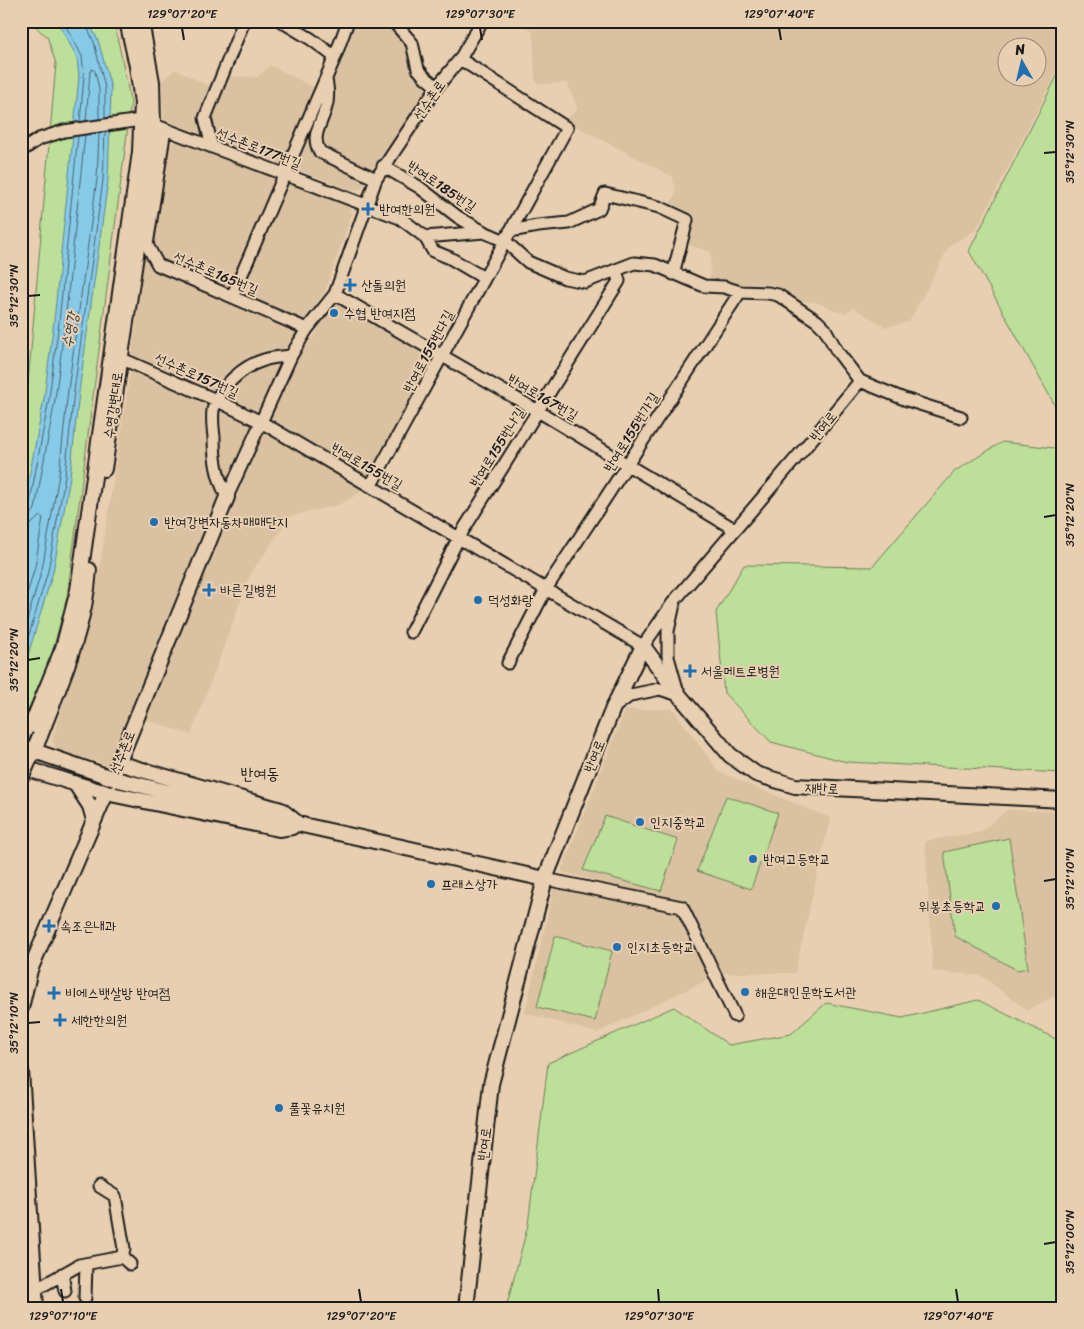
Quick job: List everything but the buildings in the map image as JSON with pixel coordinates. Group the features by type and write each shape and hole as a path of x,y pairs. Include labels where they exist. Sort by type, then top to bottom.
{"main road":[{"name":"수영강변대로","path":"126,21 137,66 142,103 153,125"},
{"name":"수영강변대로","path":"21,778 26,750 73,651 88,590 120,358 151,155 153,125 152,82 141,21"},
{"name":"수영강변대로","path":"34,734 63,648 78,590 140,152 153,125"},
{"name":"선수촌로","path":"21,1008 30,970 106,793 227,497"},
{"name":"재반로","path":"643,646 679,695 730,755 756,774 795,786 1063,800"},
{"name":"반여로","path":"466,1308 491,1084 545,879 613,708 643,646"},
{"path":"26,750 115,779 294,824 545,879"},
{"path":"118,762 281,810 294,824"},
{"path":"21,767 106,793 279,830 294,824"},
{"path":"75,783 90,806 94,820"},
{"path":"21,1070 36,1308"}],"street":[{"path":"212,147 205,118 244,21"},
{"path":"232,297 326,78 348,21"},
{"path":"393,21 412,43 418,69 424,77 437,87"},
{"name":"선수촌로","path":"227,497 291,356 307,329 335,294 376,179 437,87 460,59 482,21"},
{"path":"283,22 335,56"},
{"name":"반여로155번다길","path":"371,485 567,128 460,59"},
{"path":"326,78 328,94 316,137 316,144 320,152 376,179"},
{"path":"21,151 40,139 64,131 126,122 153,125"},
{"name":"선수촌로177번길","path":"153,125 366,205"},
{"name":"선수촌로165번길","path":"153,125 147,245 158,265 307,329"},
{"name":"반여로185번길","path":"384,166 419,187 458,217 484,232"},
{"path":"508,236 538,226 570,223 599,209 605,194 659,206 686,220 674,274"},
{"path":"366,205 400,218 425,237 433,251 450,258 484,278"},
{"name":"반여로185번길","path":"425,237 484,232 508,236 528,262 565,278 584,282 634,264 655,265 704,286 724,287 740,292 768,293 778,296 817,321 825,329 837,351 860,381"},
{"name":"반여로155번나길","path":"459,537 619,281 616,270"},
{"name":"반여로155번가길","path":"546,589 740,292"},
{"name":"반여로167번길","path":"335,294 538,411 734,529"},
{"path":"227,497 219,480 214,455 213,412 216,400 224,388 251,365 265,359 291,356"},
{"name":"선수촌로157번길","path":"120,358 261,422"},
{"path":"860,381 904,399 961,417"},
{"name":"반여로","path":"643,646 675,600 860,381"},
{"name":"반여로155번길","path":"261,422 643,646"},
{"path":"411,632 459,537"},
{"path":"508,663 546,589"},
{"path":"675,600 668,631 668,657 679,695"},
{"path":"613,708 631,695 660,689 679,695"},
{"path":"545,879 682,907 735,1016"},
{"path":"35,1290 79,1265 126,1260 115,1196 99,1186"},
{"path":"85,1298 86,1264"},
{"path":"62,1274 65,1291"}],"shaded area":[{"path":"353,21 370,21 381,24 386,21 412,54 416,76 422,86 427,89 418,105 372,168 362,189 351,190 164,120 161,82 175,69 211,87 223,85 228,76 257,77 270,65 325,93"},
{"path":"516,21 1063,21 1063,60 976,230 950,245 909,322 886,327 854,308 845,313 816,302 795,301 777,287 768,284 727,284 710,280 711,252 685,244 690,217 668,207 676,193 673,177 564,120 577,110 567,83 538,84 535,79 533,32"},
{"path":"178,140 348,203 352,214 324,294 317,302 291,345 206,529 108,765 57,750 52,739 97,585 130,372 151,198 159,153"},
{"path":"336,302 431,355 435,362 366,489 341,504 291,516 251,573 191,735 144,719 260,438 293,367"},
{"path":"673,709 719,772 830,818 795,973 722,973 686,903 561,872 625,710"},
{"name":"위봉초등학교","path":"1007,810 1063,811 1063,992 1027,1010 982,976 933,971 925,841 980,832"},
{"name":"인지초등학교","path":"554,888 677,914 709,979 597,1033 525,1013"}],"green space":[{"path":"31,21 114,21 131,103 67,597 50,661 21,725 21,419 28,383 56,64 47,36"},
{"path":"1059,72 1063,75 1063,420 969,251"},
{"path":"1002,442 1063,449 1063,773 847,762 771,742 724,693 716,612 744,565 872,567 955,471"},
{"path":"726,796 778,813 751,889 697,871"},
{"path":"605,816 678,840 661,891 583,870"},
{"path":"1009,838 1028,968 1017,970 955,936 944,852"},
{"path":"555,936 612,951 595,1021 537,1007"},
{"path":"978,1000 1058,1040 1063,1036 1063,1308 506,1308 528,1225 548,1063 674,1007 729,1045 791,1034 826,1003 902,1018"}],"water":[{"name":"수영강","path":"57,21 88,21 98,40 111,88 108,180 79,392 70,477 53,572 21,678 21,519 44,399 54,321 79,77 77,57"}],"place":[{"name":"반여한의원","path":"368,209"},
{"name":"산돌의원","path":"350,285"},
{"name":"수협 반여지점","path":"334,313"},
{"name":"반여강변자동차매매단지","path":"154,522"},
{"name":"바른길병원","path":"209,590"},
{"name":"덕성화랑","path":"478,600"},
{"name":"서울메트로병원","path":"690,671"},
{"name":"인지중학교","path":"640,822"},
{"name":"반여고등학교","path":"753,859"},
{"name":"프래스상가","path":"431,884"},
{"name":"위봉초등학교","path":"996,906"},
{"name":"속조은내과","path":"49,926"},
{"name":"인지초등학교","path":"617,947"},
{"name":"해운대인문학도서관","path":"745,992"},
{"name":"비에스뱃살방 반여점","path":"54,993"},
{"name":"세한한의원","path":"60,1020"},
{"name":"풀꽃유치원","path":"279,1108"}],"district":[{"name":"반여동","path":"260,773"}]}
